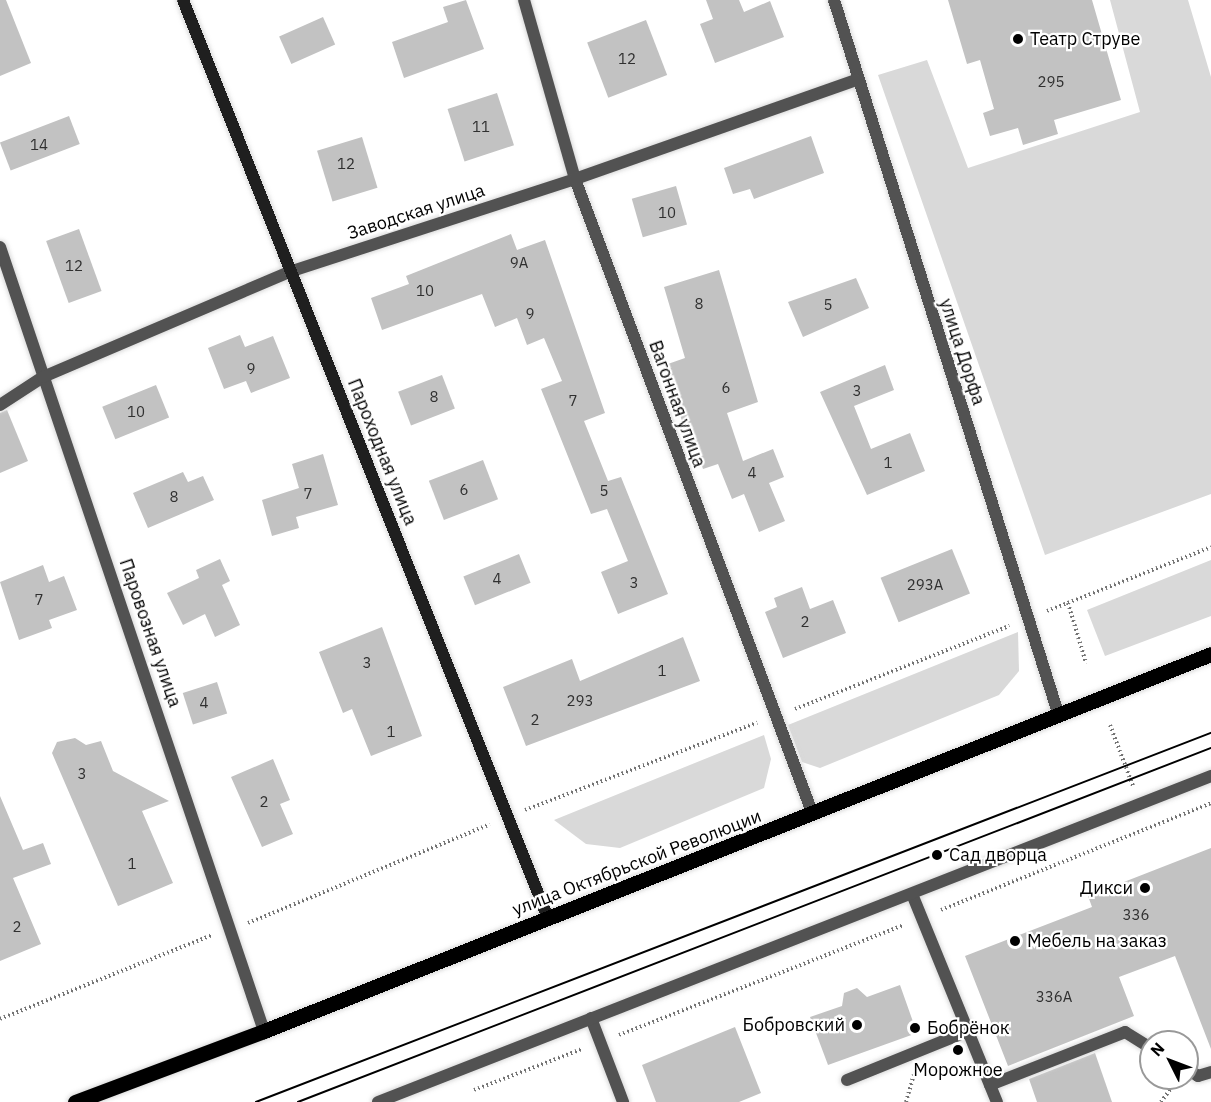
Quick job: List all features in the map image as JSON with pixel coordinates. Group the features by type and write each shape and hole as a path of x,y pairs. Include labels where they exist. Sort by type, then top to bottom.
{"main road":[{"name":"Пароходная улица","path":"183,0 289,272 510,816 548,918"},
{"name":"улица Октябрьской Революции","path":"75,1102 264,1031 813,815 1058,713 1211,654"}],"street":[{"name":"Вагонная улица","path":"524,0 575,179 774,717 813,815"},
{"name":"улица Дорфа","path":"834,0 856,80 1058,713"},
{"name":"Заводская улица","path":"0,405 43,377 289,272 575,179 856,80"},
{"name":"Паровозная улица","path":"0,247 232,929 264,1031"},
{"path":"378,1102 1211,776"},
{"path":"912,894 997,1102"},
{"path":"591,1018 623,1102"},
{"path":"847,1080 968,1031"},
{"path":"990,1085 1125,1032 1139,1041"}],"path":[{"path":"0,1019 232,929 510,816 774,717 1211,547"},
{"path":"1068,603 1086,663"},
{"path":"1110,725 1140,804"},
{"path":"463,1094 922,918 1211,803"}],"shaded area":[{"path":"1110,0 1188,0 1211,77 1211,494 1045,555 878,75 927,60 968,168 1140,112"},
{"path":"1211,560 1211,616 1105,656 1087,610"},
{"path":"1018,632 1019,671 999,695 820,768 802,762 788,725"},
{"path":"764,735 771,759 764,788 620,848 586,844 554,820"}],"building":[{"path":"0,0 6,0 31,63 0,76"},
{"path":"466,0 484,49 404,78 392,42 448,22 443,7"},
{"path":"706,0 739,0 744,12 770,1 784,37 715,63 700,24 713,19"},
{"path":"948,0 1092,0 1121,100 1054,120 1058,134 1023,145 1018,128 990,136 983,113 994,109 980,60 967,64"},
{"path":"323,17 335,44 291,64 279,37"},
{"path":"646,20 667,75 608,98 587,43"},
{"path":"497,93 514,145 465,161 448,109"},
{"path":"69,116 80,144 11,171 0,142"},
{"path":"811,136 824,173 754,199 750,189 733,194 724,168"},
{"path":"362,137 377,188 333,201 317,151"},
{"path":"676,186 687,224 643,237 632,199"},
{"path":"79,229 102,291 69,303 46,241"},
{"path":"511,234 517,250 545,240 605,413 584,421 608,481 621,477 668,594 618,614 601,572 628,561 607,509 591,514 541,389 562,381 544,338 527,345 517,318 495,327 482,294 382,330 371,298 409,284 406,276"},
{"path":"719,270 758,402 727,413 743,461 773,449 784,477 769,483 785,521 759,532 744,494 732,499 718,464 703,469 693,439 688,441 665,365 685,358 664,287"},
{"path":"856,278 869,308 803,337 788,302"},
{"path":"240,335 245,347 273,336 290,378 251,393 246,381 224,389 208,348"},
{"path":"885,365 894,390 854,406 871,449 910,433 925,471 867,495 820,392"},
{"path":"442,375 455,409 411,425 398,392"},
{"path":"156,385 169,417 115,439 102,407"},
{"path":"7,410 28,461 0,473 0,413"},
{"path":"323,454 338,505 296,517 299,528 272,536 262,500 299,488 292,464"},
{"path":"483,460 498,499 444,520 429,481"},
{"path":"183,472 188,482 203,476 214,500 148,528 133,493"},
{"path":"952,549 970,594 899,622 881,578"},
{"path":"519,554 531,583 475,605 463,576"},
{"path":"220,559 230,581 222,585 240,625 215,637 205,614 183,625 167,593 199,578 196,570"},
{"path":"43,565 49,582 64,576 77,610 49,620 52,628 19,640 0,582"},
{"path":"802,587 810,609 833,600 846,633 783,658 765,612 777,607 774,598"},
{"path":"382,627 422,736 371,756 352,709 343,713 319,652"},
{"path":"683,637 700,681 526,746 503,687 572,659 580,681"},
{"path":"217,682 227,713 193,725 183,693"},
{"path":"75,738 86,745 101,741 113,771 169,801 142,811 173,883 118,906 52,753 57,742"},
{"path":"273,759 290,800 280,804 293,834 262,847 231,777"},
{"path":"0,796 23,850 43,843 51,864 13,878 41,944 0,961"},
{"path":"1211,848 1211,1049 1175,956 1119,977 1134,1016 1008,1066 965,956 1092,907 1088,896"},
{"path":"900,985 917,1033 828,1065 810,1017 842,1006 844,993 857,988 867,997"},
{"path":"735,1027 761,1093 739,1102 656,1102 642,1065"},
{"path":"1095,1053 1112,1102 1037,1102 1029,1079"}],"tram line":[{"path":"256,1102 1211,733"},
{"path":"298,1102 1211,748"}],"place":[{"name":"Театр Струве","path":"1018,39"},
{"name":"Сад дворца","path":"937,855"},
{"name":"Дикси","path":"1145,888"},
{"name":"Мебель на заказ","path":"1015,941"},
{"name":"Бобровский","path":"857,1025"},
{"name":"Бобрёнок","path":"915,1028"},
{"name":"Морожное","path":"958,1050"}]}
